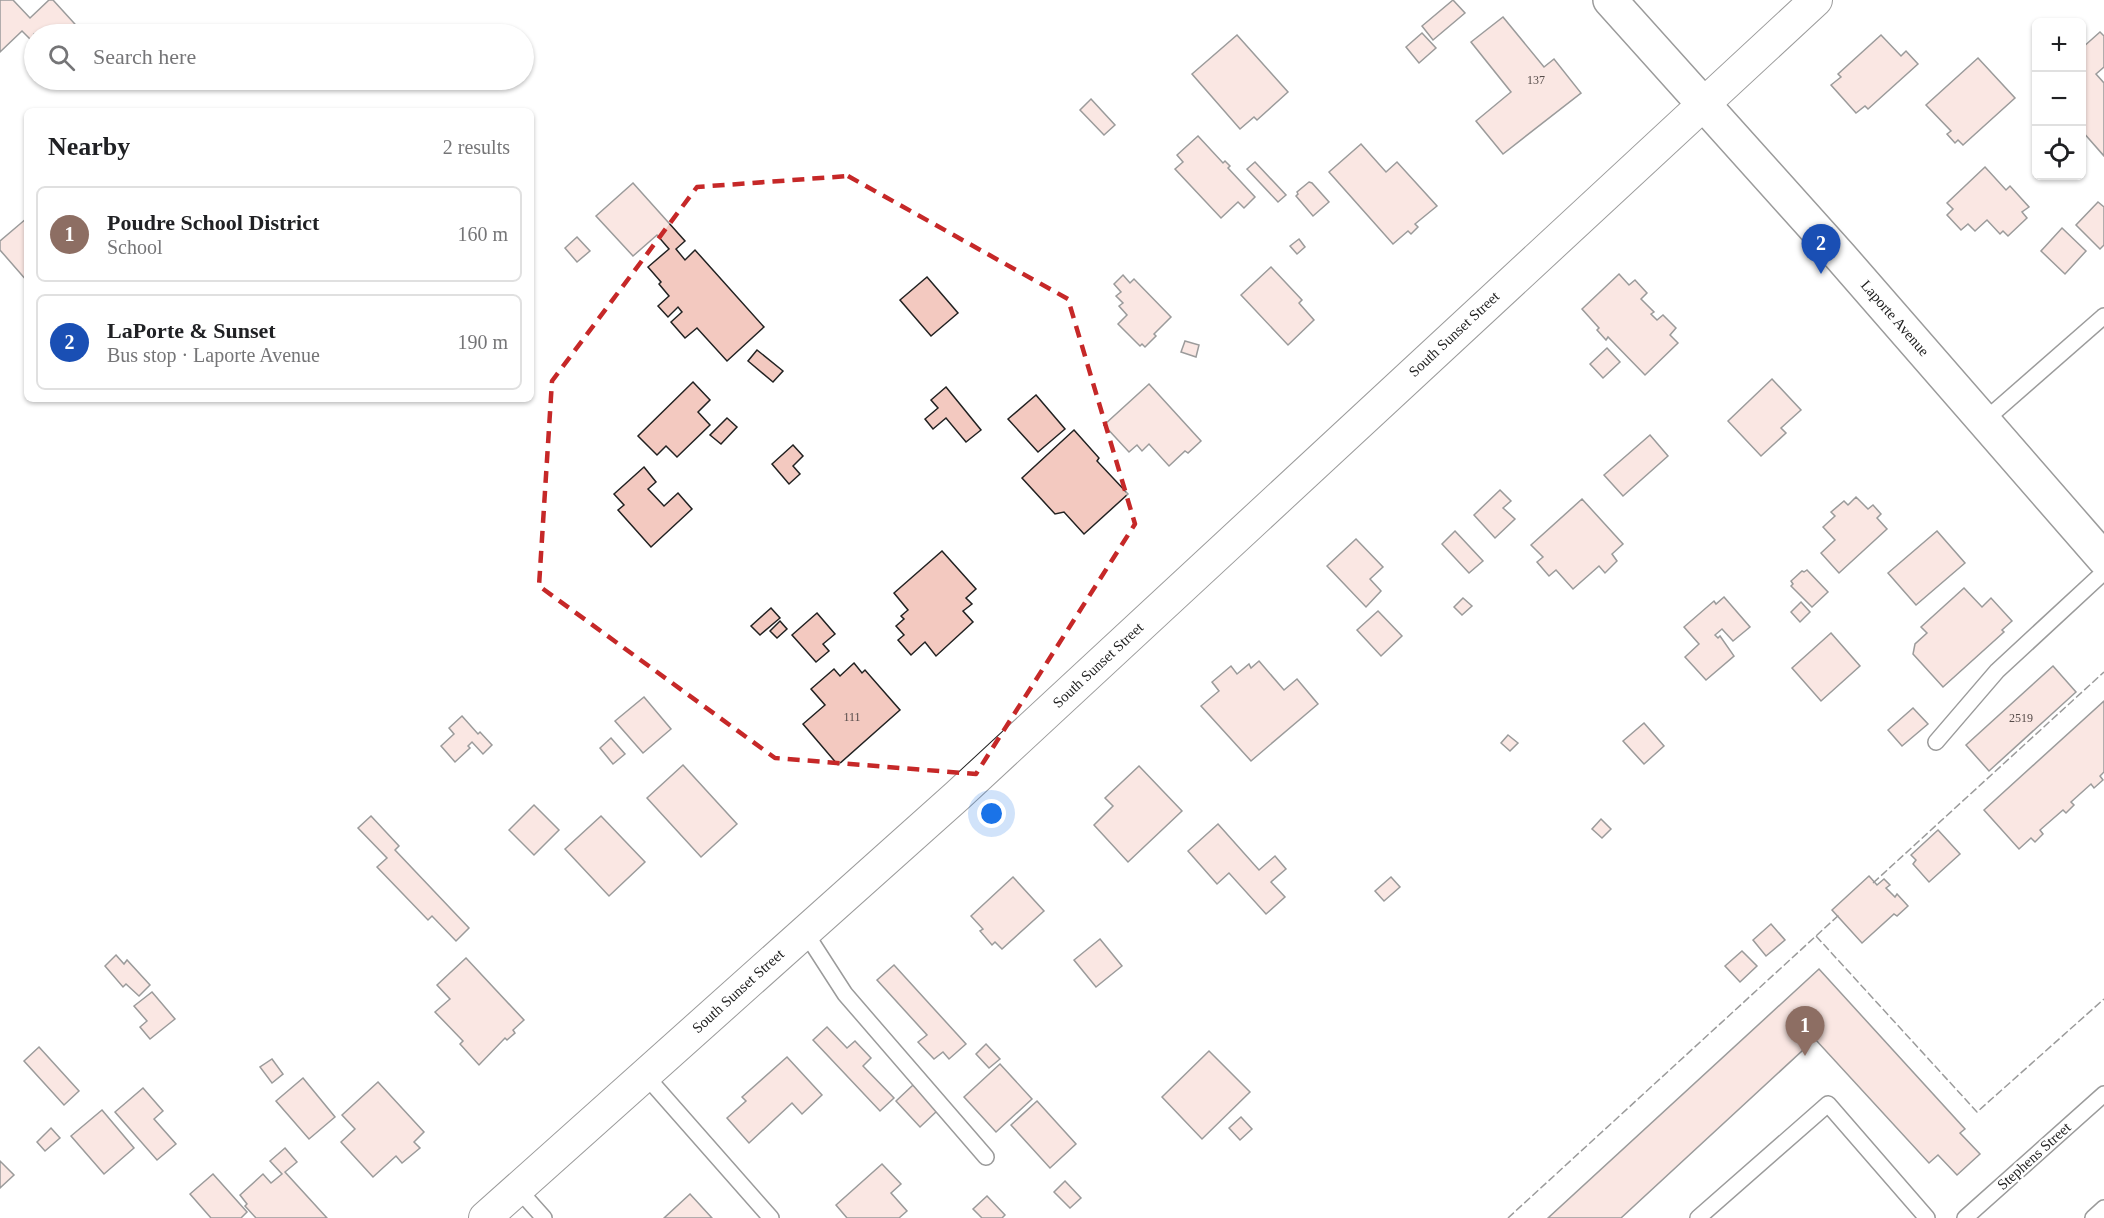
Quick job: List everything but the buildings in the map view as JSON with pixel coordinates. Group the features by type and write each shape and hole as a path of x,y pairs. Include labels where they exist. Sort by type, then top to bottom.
{"street":[{"name":"Laporte Avenue","path":"1610,0 1840,256 2104,558"},
{"name":"South Sunset Street","path":"485,1218 965,788 1816,0"}],"lane":[{"path":"1984,421 2104,316"},
{"path":"1935,742 1997,671 2104,572"},
{"path":"805,932 845,994 986,1157"},
{"path":"645,1075 771,1218"},
{"name":"Stephens Street","path":"1965,1218 2104,1094"},
{"path":"1698,1218 1828,1104 1927,1218"},
{"path":"518,1189 544,1218"},
{"path":"2093,1218 2104,1208"}],"highlighted area":[{"path":"848,176 1068,299 1135,524 976,774 775,758 539,586 552,381 697,187"}],"fence":[{"path":"1873,883 2104,672"},
{"path":"1508,1218 1840,914"},
{"path":"1816,936 1977,1112 2104,999"}],"place":[{"name":"LaPorte & Sunset","path":"1821,274"},
{"name":"Poudre School District","path":"1805,1056"}]}
